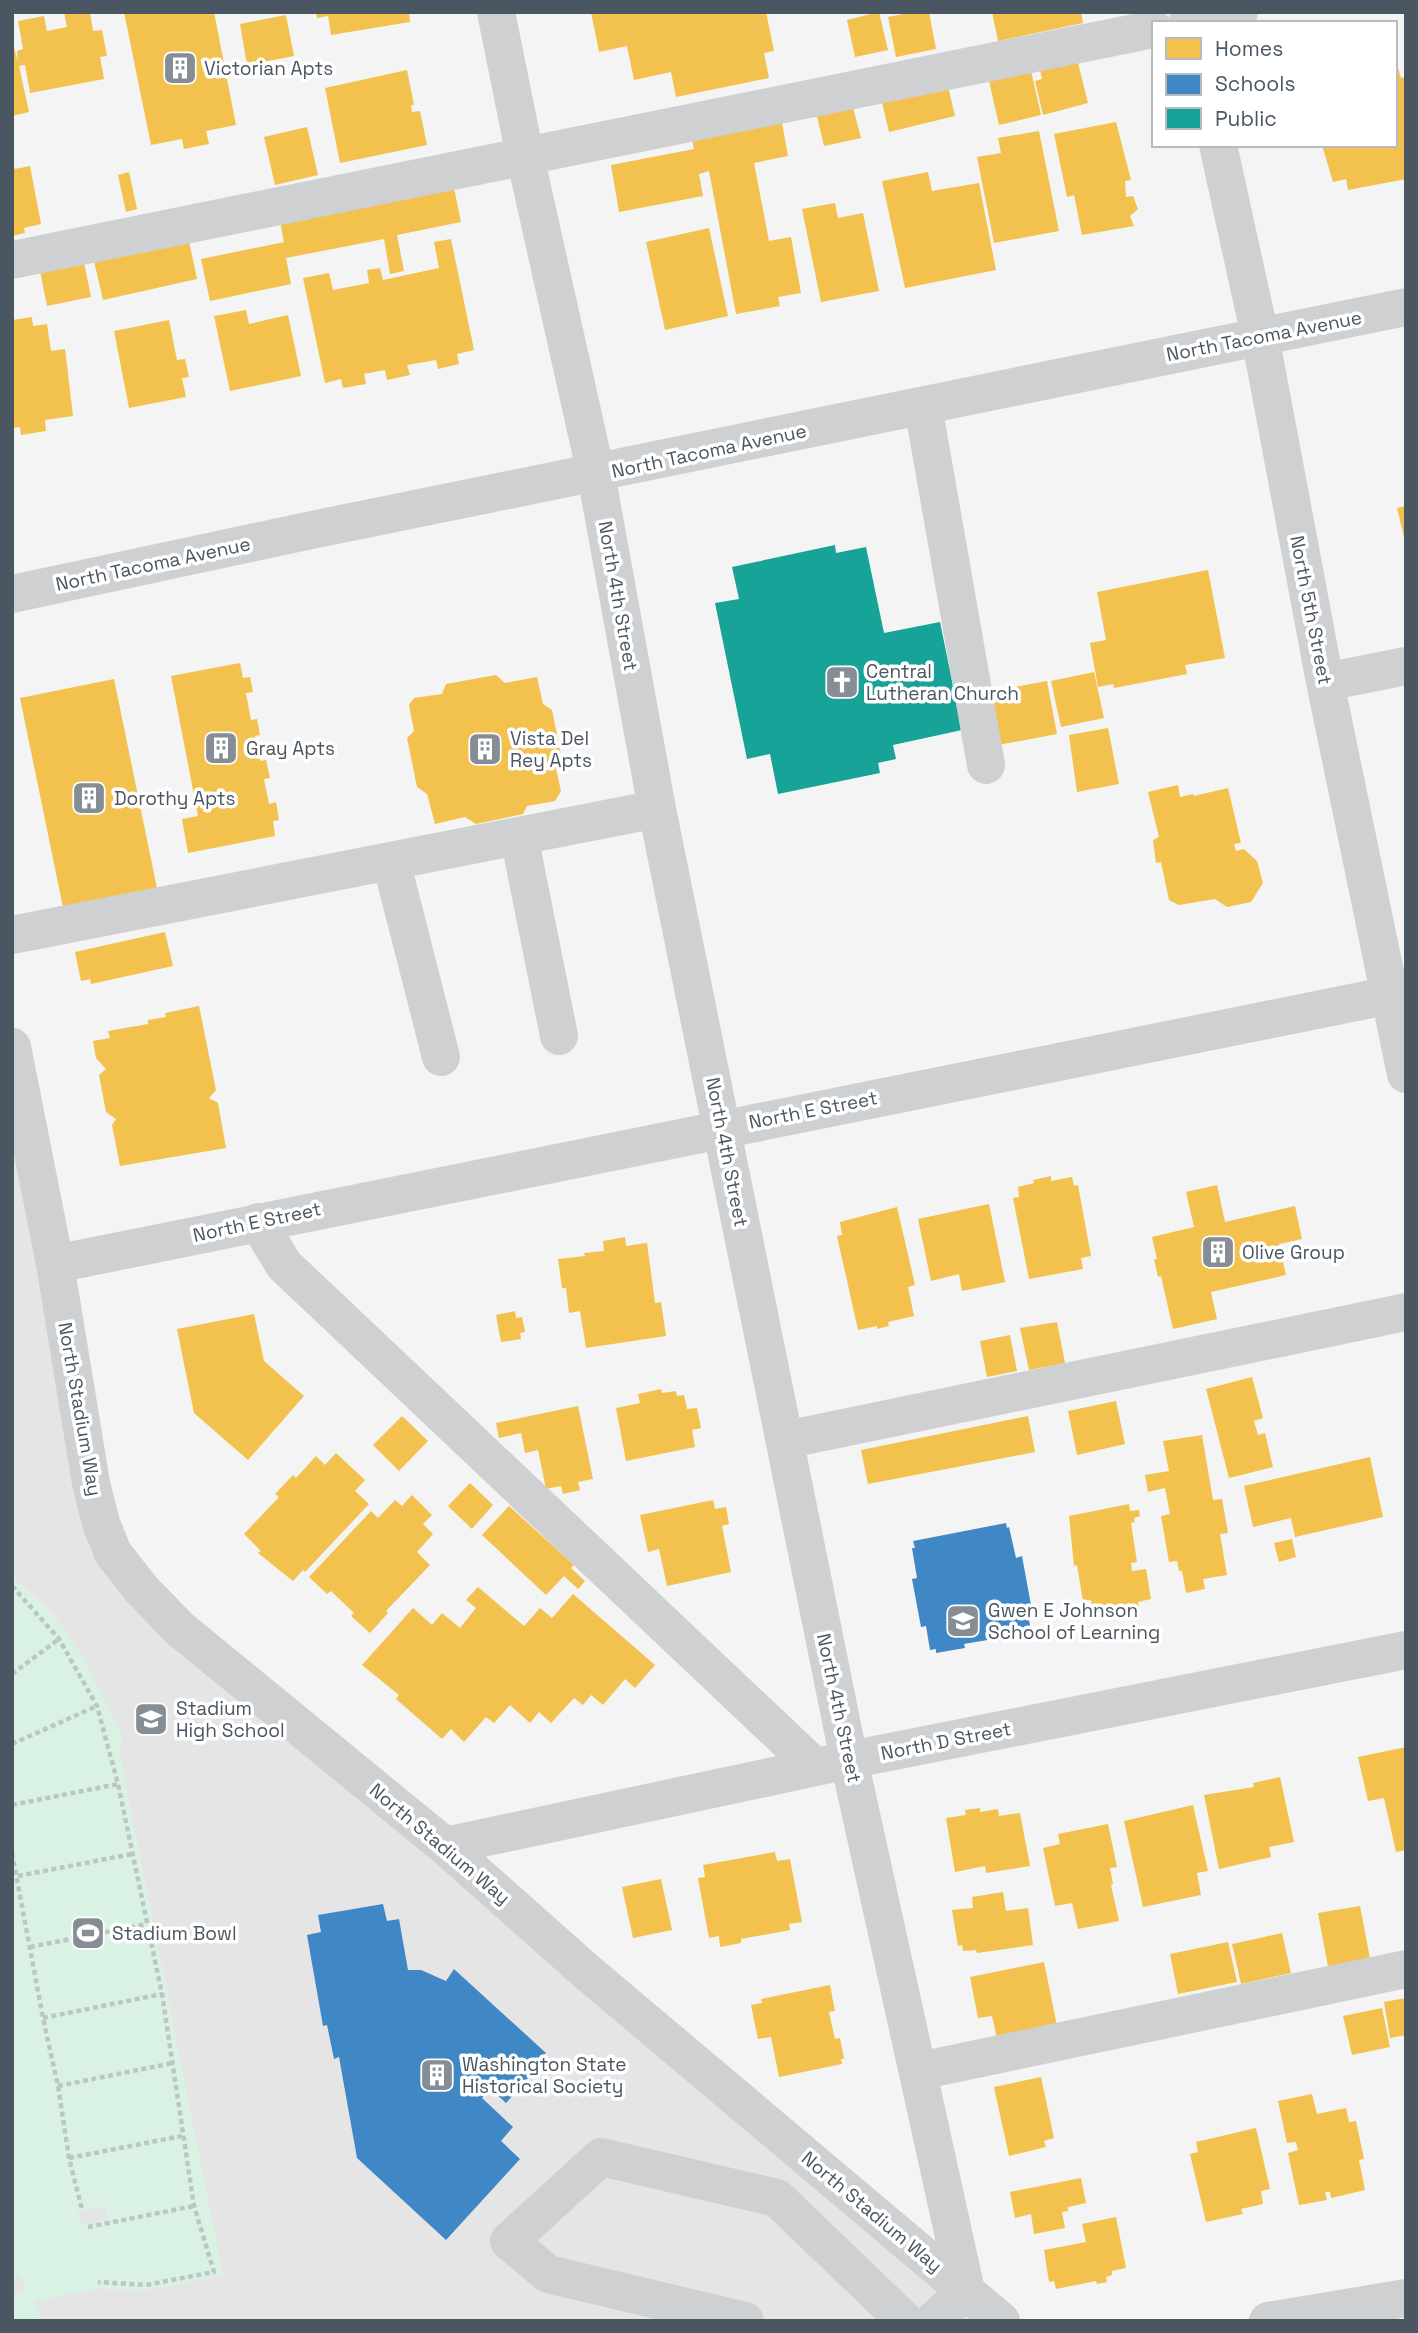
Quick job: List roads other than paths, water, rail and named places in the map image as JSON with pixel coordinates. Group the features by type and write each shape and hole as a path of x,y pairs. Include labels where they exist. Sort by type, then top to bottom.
{"street":[{"name":"North 4th Street","path":"496,12 525,156 596,474 657,809 785,1440 832,1764 919,2071 966,2291"},
{"path":"1194,21 1239,12"},
{"path":"12,260 1152,29"},
{"name":"North 5th Street","path":"1218,147 1260,336 1325,682 1398,994 1406,1074"},
{"name":"North Tacoma Avenue","path":"12,594 307,531 1406,307"},
{"path":"923,406 986,765"},
{"path":"1325,682 1406,666"},
{"path":"12,935 657,809"},
{"path":"519,836 559,1036"},
{"path":"391,861 441,1057"},
{"name":"North E Street","path":"55,1264 1398,994"},
{"name":"North Stadium Way","path":"12,1047 55,1264 91,1483 113,1553 142,1590 180,1629 446,1846 587,1972 1001,2321"},
{"path":"258,1222 284,1265 832,1764"},
{"path":"785,1440 1406,1312"},
{"name":"North D Street","path":"446,1846 832,1764 1406,1650"},
{"path":"919,2071 1406,1969"},
{"path":"745,2321 548,2274 509,2241 601,2157 777,2198 905,2321"},
{"path":"933,2321 966,2291"},
{"path":"1268,2321 1406,2298"}],"place":[{"name":"Victorian Apts","path":"180,68"},
{"name":"Central Lutheran Church","path":"842,682"},
{"name":"Gray Apts","path":"221,748"},
{"name":"Vista Del Rey Apts","path":"485,749"},
{"name":"Dorothy Apts","path":"89,798"},
{"name":"Olive Group","path":"1218,1252"},
{"name":"Gwen E Johnson School of Learning","path":"963,1621"},
{"name":"Stadium High School","path":"151,1719"},
{"name":"Stadium Bowl","path":"88,1933"},
{"name":"Washington State Historical Society","path":"437,2075"}]}
